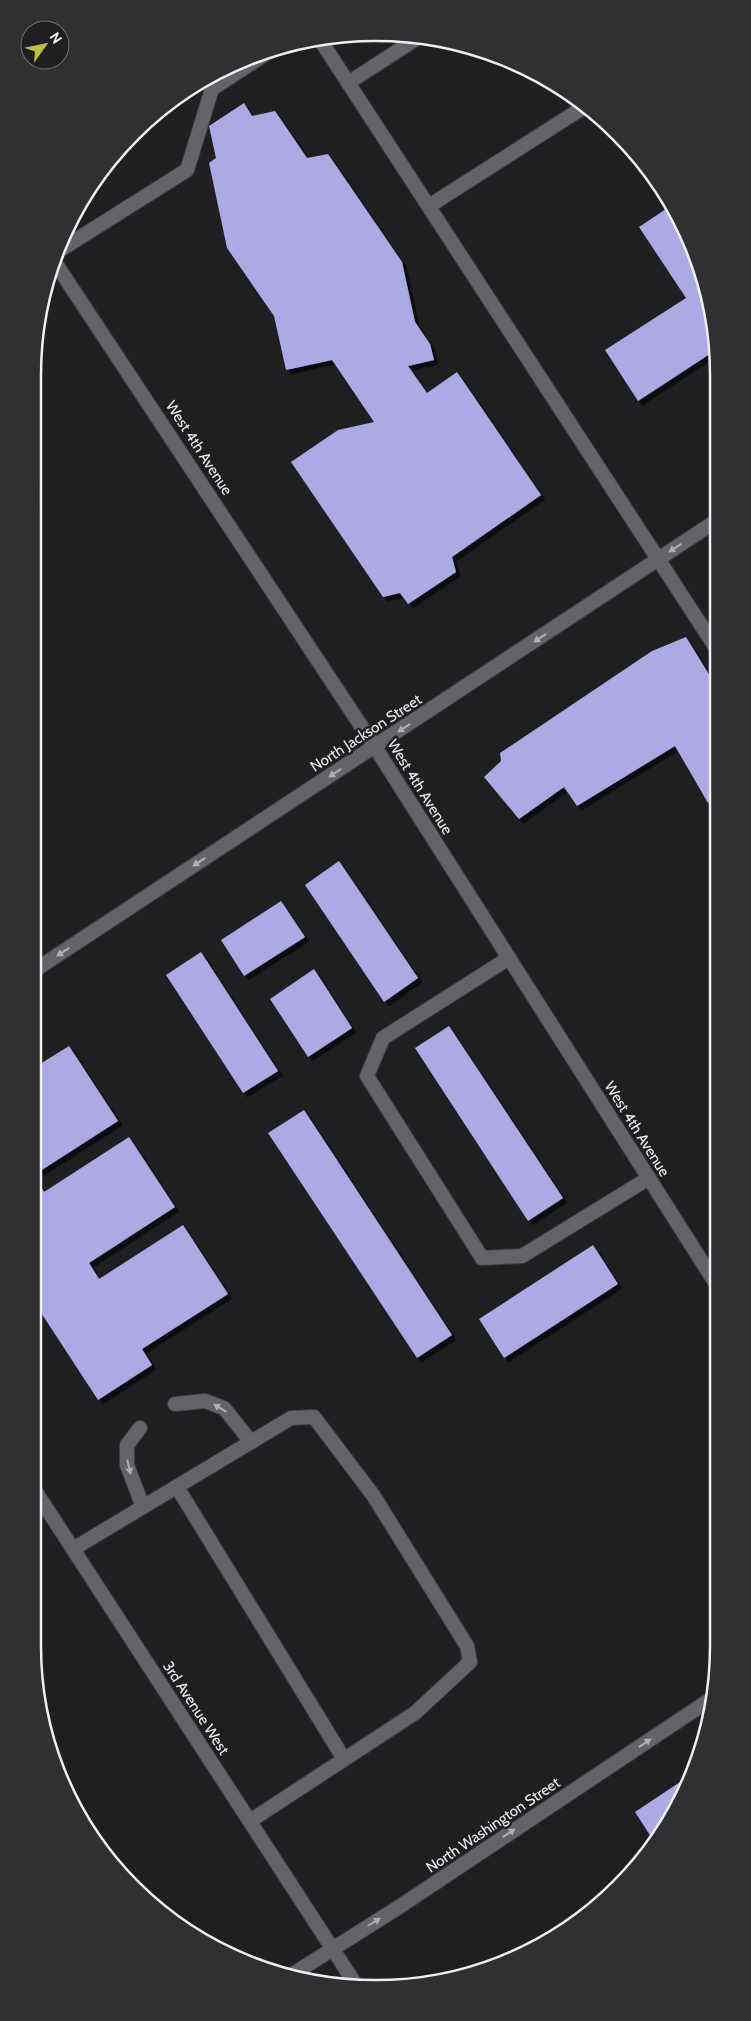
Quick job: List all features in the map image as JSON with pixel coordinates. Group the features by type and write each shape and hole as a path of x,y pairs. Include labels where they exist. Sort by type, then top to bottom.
{"street":[{"path":"348,83 410,43"},
{"path":"324,45 710,639"},
{"path":"68,245 187,170 212,89 240,71"},
{"path":"429,206 578,110"},
{"name":"West 4th Avenue","path":"59,268 376,747 710,1274"},
{"name":"North Jackson Street","path":"41,966 710,525"},
{"path":"509,958 383,1038 367,1076 482,1258 522,1256 649,1178"},
{"path":"175,1404 205,1401 224,1408 251,1442"},
{"path":"73,1549 291,1418 314,1416 373,1495 467,1646 470,1662 415,1713 250,1821"},
{"path":"140,1428 127,1445 127,1465 143,1507"},
{"path":"177,1487 344,1759"},
{"name":"3rd Avenue West","path":"41,1500 352,1979"},
{"name":"North Washington Street","path":"299,1970 399,1907 704,1704"}],"building":[{"path":"244,103 252,116 275,111 307,158 328,154 402,262 415,322 430,344 434,360 408,366 427,393 457,372 541,495 452,557 456,572 408,604 400,593 383,597 291,462 338,430 374,422 332,360 286,370 274,316 227,248 209,163 216,158 209,126"},
{"path":"666,209 692,268 703,310 709,355 638,401 605,350 686,298 639,227"},
{"path":"686,637 710,676 710,802 708,803 675,746 577,806 564,787 519,819 484,777 501,761 500,753 652,651"},
{"path":"339,861 418,978 384,1002 305,885"},
{"path":"281,901 305,937 244,976 221,940"},
{"path":"201,952 278,1071 243,1093 166,975"},
{"path":"314,969 352,1028 308,1057 270,999"},
{"path":"449,1026 563,1198 528,1221 415,1048"},
{"path":"69,1046 118,1121 41,1170 41,1063"},
{"path":"304,1110 452,1335 417,1358 268,1133"},
{"path":"129,1137 175,1207 89,1263 99,1279 183,1225 228,1294 142,1349 152,1365 98,1400 41,1313 41,1187 44,1192"},
{"path":"593,1245 618,1284 504,1358 479,1319"},
{"path":"680,1782 665,1813 650,1835 635,1812"}]}
